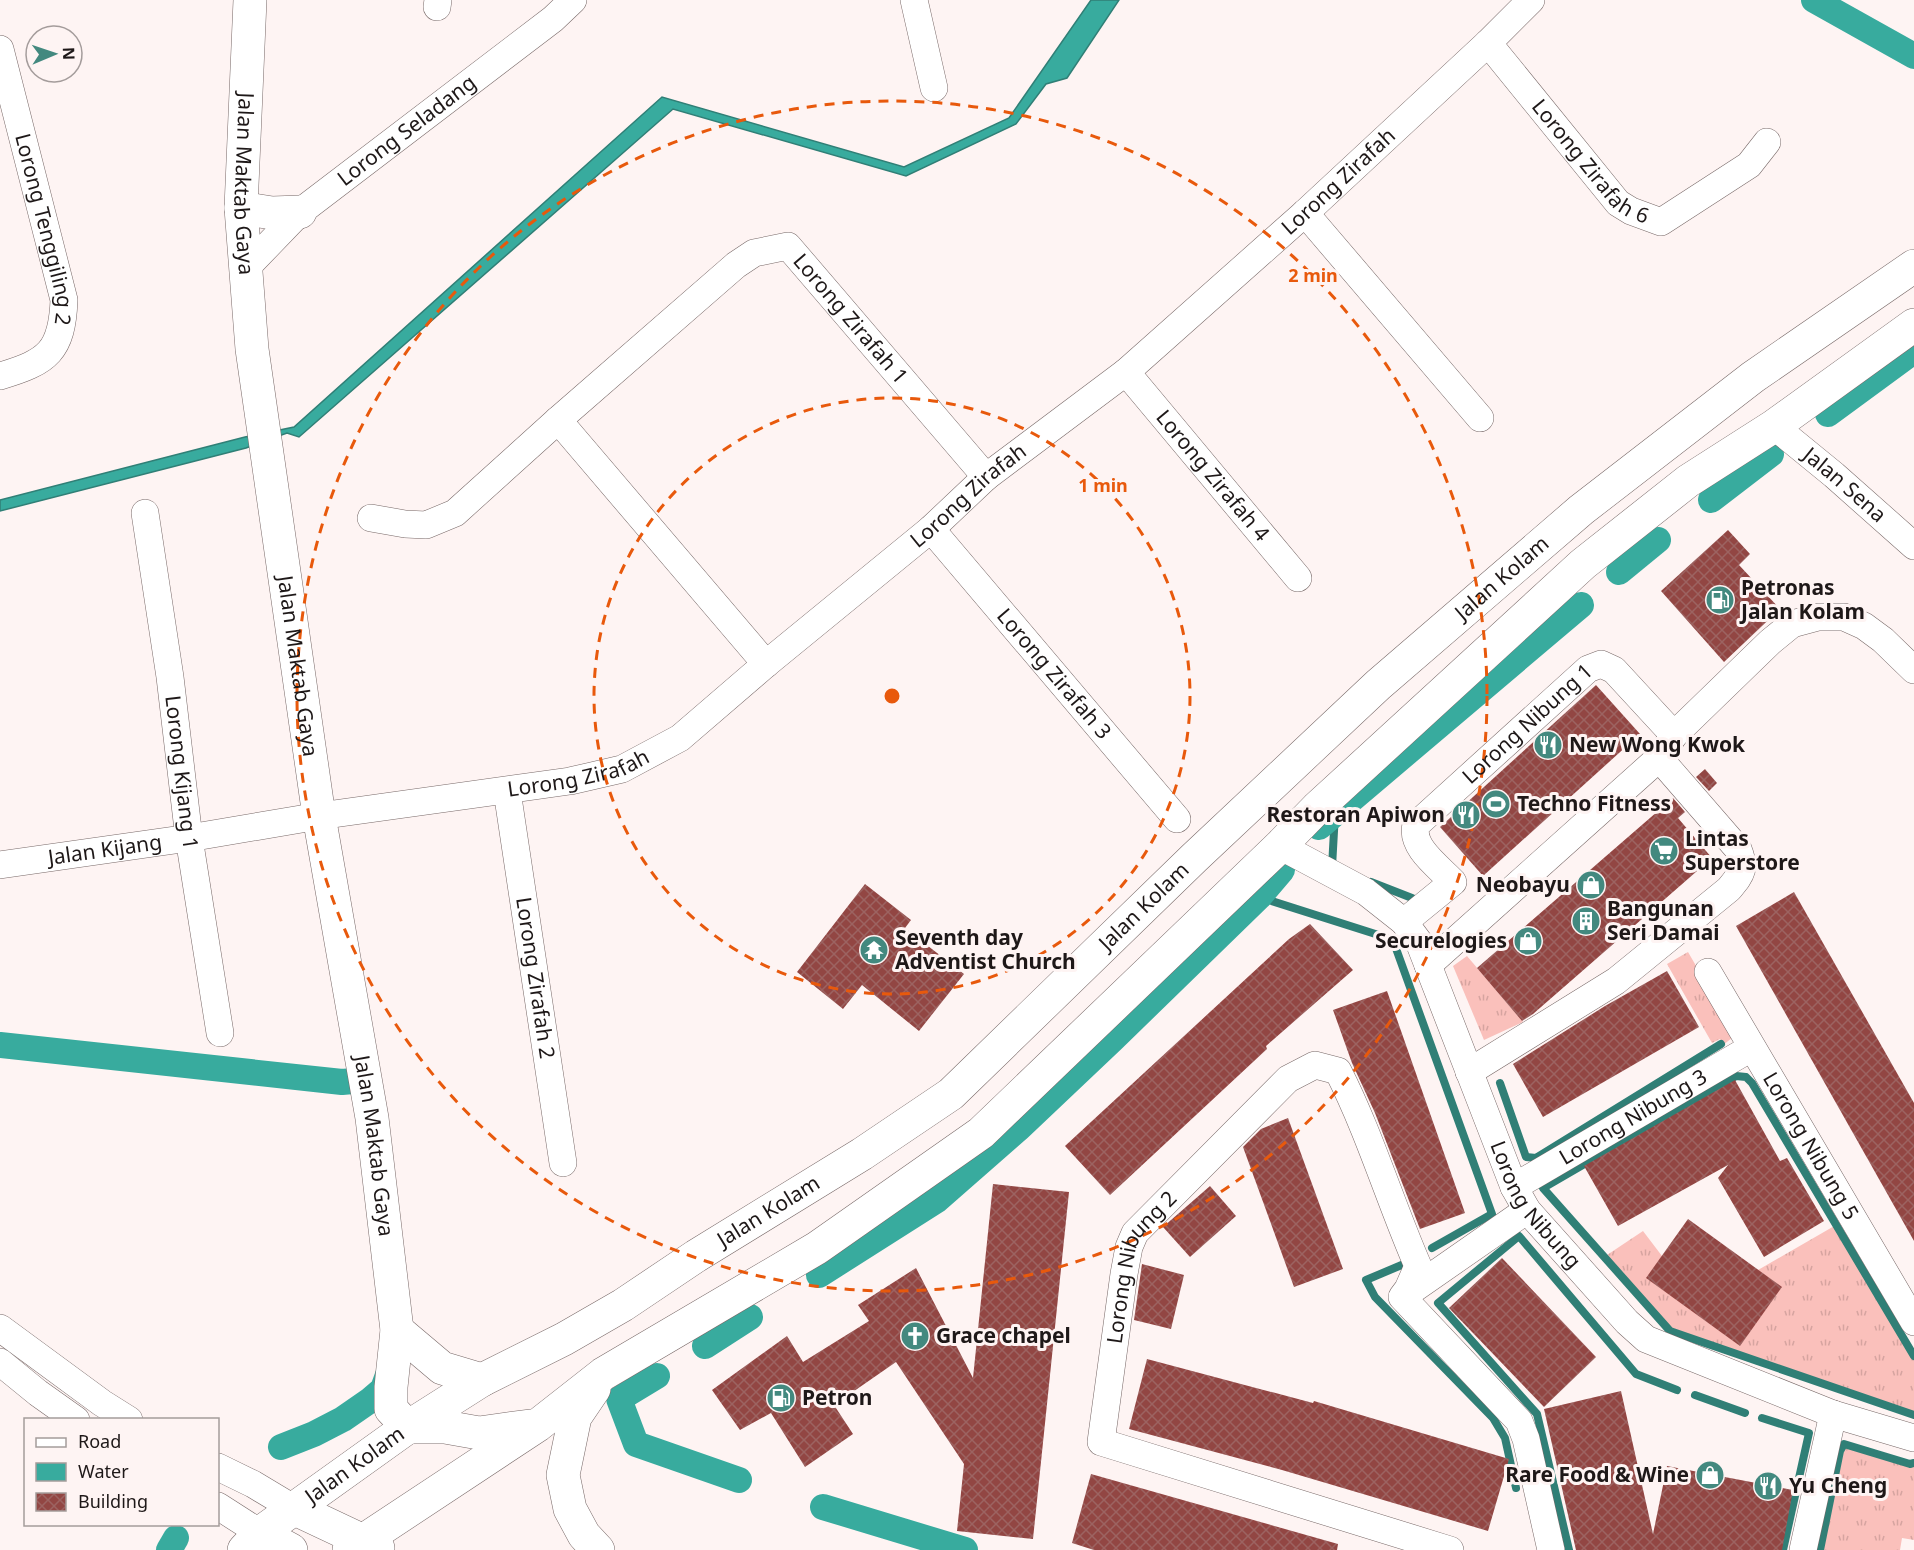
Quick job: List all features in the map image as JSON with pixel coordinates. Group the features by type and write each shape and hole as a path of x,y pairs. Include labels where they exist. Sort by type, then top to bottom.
{"main road":[{"name":"Jalan Maktab Gaya","path":"249,0 241,208 252,349 319,816 372,1118 398,1330 391,1387 391,1409 408,1426"},
{"path":"241,208 272,213 300,212"},
{"name":"Jalan Kolam","path":"252,1542 293,1508 408,1426 482,1380 564,1339 622,1305 696,1256 862,1154 951,1094 1194,858 1396,670 1581,510 1753,377 1914,266"},
{"name":"Jalan Kolam","path":"364,1547 538,1425 603,1374 817,1248 981,1133 1317,808 1583,564 1689,481 1774,426 1914,325"},
{"path":"1703,416 1728,414 1750,417 1774,426"},
{"path":"1194,858 1214,848 1231,844 1280,846"},
{"path":"398,1330 442,1368 482,1380"},
{"path":"598,1550 584,1535 570,1509 563,1475 575,1417 603,1374"},
{"path":"408,1426 445,1427 479,1433 538,1425"},
{"path":"293,1508 364,1547"},
{"path":"252,1542 291,1550"}],"street":[{"name":"Lorong Seladang","path":"246,268 300,212 553,19 573,0"},
{"path":"914,0 934,88"},
{"name":"Lorong Zirafah","path":"319,816 570,781 622,769 680,738 766,664 931,529 986,477 1126,372 1305,213 1531,0"},
{"name":"Lorong Zirafah 6","path":"1488,43 1618,203 1631,211 1661,222 1749,165 1767,142"},
{"name":"Lorong Tenggiling 2","path":"0,49 64,300 63,324 56,346 42,359 20,370 0,376"},
{"path":"1305,213 1480,418"},
{"name":"Lorong Zirafah 1","path":"371,518 426,525 455,513 736,265 754,253 788,246 986,477"},
{"name":"Lorong Zirafah 4","path":"1126,372 1298,578"},
{"path":"558,420 766,664"},
{"name":"Jalan Sena","path":"1774,426 1834,475 1914,546"},
{"name":"Lorong Kijang 1","path":"146,513 170,678 189,838 220,1033"},
{"name":"Lorong Zirafah 3","path":"931,529 1177,819"},
{"path":"1428,965 1659,758 1674,735 1770,642 1792,624 1818,617 1844,617 1864,626 1883,640 1914,670"},
{"name":"Lorong Nibung 1","path":"1453,882 1419,845 1414,832 1416,825 1588,669 1601,664 1614,670 1674,735"},
{"path":"1469,1072 1616,981 1729,889 1741,874 1743,862 1738,849 1659,758"},
{"name":"Lorong Zirafah 2","path":"507,791 563,1163"},
{"name":"Jalan Kijang","path":"0,865 189,838 319,816"},
{"name":"Lorong Nibung","path":"1280,846 1366,892 1404,922 1419,942 1514,1187 1527,1210 1627,1322 1646,1339 1833,1414 1914,1438"},
{"path":"1404,922 1453,882 1482,918"},
{"name":"Lorong Nibung 5","path":"1708,972 1914,1322"},
{"name":"Lorong Nibung 3","path":"1514,1187 1751,1047"},
{"name":"Lorong Nibung 2","path":"1450,1550 1101,1442 1124,1274 1129,1247 1135,1233 1288,1079 1315,1065 1338,1071 1356,1106 1384,1184 1409,1284 1519,1421 1526,1439 1551,1550"},
{"path":"1409,1284 1527,1210"},
{"path":"0,1328 102,1403 127,1418"},
{"path":"0,1362 38,1393 75,1418"},
{"path":"1803,1550 1833,1414"},
{"path":"219,1467 254,1484 293,1508"},
{"path":"219,1507 252,1542"}],"green space":[{"path":"1688,952 1734,1031 1732,1038 1723,1045 1720,1039 1712,1043 1667,964"},
{"path":"1467,956 1523,1022 1484,1040 1453,966"},
{"path":"1836,1225 1914,1356 1914,1415 1670,1331 1604,1257 1643,1231 1662,1256 1781,1287 1758,1270"},
{"path":"1844,1444 1914,1463 1914,1540 1902,1538 1900,1550 1820,1550 1840,1451"}],"water":[{"path":"1091,0 1119,0 1067,78 1046,84 1016,124 906,176 673,109 299,437 287,433 246,448 0,511 0,500 245,437 294,427 662,97 904,167 1009,118"}],"building":[{"name":"Petronas Jalan Kolam","path":"1728,530 1750,554 1739,565 1780,609 1724,662 1661,591"},
{"path":"1596,685 1640,734 1483,876 1440,827"},
{"path":"1705,769 1717,783 1709,791 1696,777"},
{"name":"Bangunan Seri Damai","path":"1673,798 1685,812 1678,818 1712,858 1533,1014 1522,1021 1477,968"},
{"name":"Seventh day Adventist Church","path":"865,884 911,920 905,928 964,974 919,1031 862,985 843,1009 797,972"},
{"path":"1794,892 1914,1103 1914,1241 1736,926"},
{"path":"1310,924 1353,970 1266,1046 1267,1049 1110,1195 1065,1146 1289,939"},
{"path":"1667,971 1699,1027 1543,1117 1513,1064 1605,1006"},
{"path":"1387,991 1465,1213 1420,1229 1375,1113 1352,1063 1333,1010"},
{"path":"1735,1080 1780,1161 1787,1158 1824,1221 1764,1257 1718,1178 1728,1165 1618,1226 1584,1166"},
{"path":"1288,1118 1343,1269 1294,1287 1243,1147 1261,1129"},
{"path":"993,1184 1069,1192 1033,1539 957,1531 964,1464 896,1362 834,1405 853,1434 805,1467 771,1413 740,1430 712,1390 787,1336 803,1362 869,1321 858,1305 916,1268 973,1378"},
{"path":"1210,1186 1236,1216 1190,1257 1163,1227"},
{"path":"1688,1219 1782,1287 1740,1346 1646,1278"},
{"path":"1502,1258 1596,1357 1544,1407 1449,1308"},
{"path":"1142,1264 1184,1275 1171,1329 1134,1320"},
{"path":"1147,1359 1313,1403 1314,1401 1509,1459 1488,1531 1282,1470 1129,1429"},
{"path":"1621,1391 1653,1534 1667,1466 1793,1490 1782,1550 1576,1550 1544,1409"},
{"path":"1091,1474 1338,1544 1337,1550 1094,1550 1072,1543"}],"waterway":[{"path":"1814,0 1914,56"},
{"path":"1828,414 1914,351"},
{"path":"1711,500 1771,454"},
{"path":"1619,572 1658,540"},
{"path":"1319,827 1581,605"},
{"path":"1332,867 1335,813"},
{"path":"819,1275 937,1200 1018,1129 1113,1039 1259,897 1282,870"},
{"path":"1371,882 1412,898"},
{"path":"1259,897 1388,938 1394,943 1492,1214 1432,1248"},
{"path":"1500,1083 1526,1157 1536,1158 1721,1044"},
{"path":"0,1045 342,1082 353,1081"},
{"path":"1914,1356 1752,1083 1746,1077 1736,1076 1543,1188 1670,1331 1914,1415"},
{"path":"1569,1550 1537,1414 1438,1303 1519,1236 1636,1374 1677,1390"},
{"path":"1404,1264 1366,1280 1375,1297 1493,1418 1505,1438 1516,1488"},
{"path":"705,1346 750,1317"},
{"path":"281,1447 343,1419 369,1401 383,1389 391,1367"},
{"path":"657,1376 619,1399 636,1444 739,1480"},
{"path":"1695,1395 1745,1413"},
{"path":"1762,1418 1809,1433 1783,1550"},
{"path":"1820,1550 1840,1451 1844,1444 1910,1464 1914,1463"},
{"path":"823,1507 965,1550"},
{"path":"169,1550 176,1538"}],"place":[{"name":"Petronas Jalan Kolam","path":"1720,600"},
{"name":"New Wong Kwok","path":"1548,745"},
{"name":"Techno Fitness","path":"1496,804"},
{"name":"Restoran Apiwon","path":"1466,815"},
{"name":"Lintas Superstore","path":"1664,851"},
{"name":"Neobayu","path":"1591,885"},
{"name":"Bangunan Seri Damai","path":"1586,921"},
{"name":"Securelogies","path":"1528,941"},
{"name":"Seventh day Adventist Church","path":"874,950"},
{"name":"Grace chapel","path":"915,1336"},
{"name":"Petron","path":"781,1398"},
{"name":"Rare Food & Wine","path":"1710,1475"},
{"name":"Yu Cheng","path":"1768,1486"}]}
